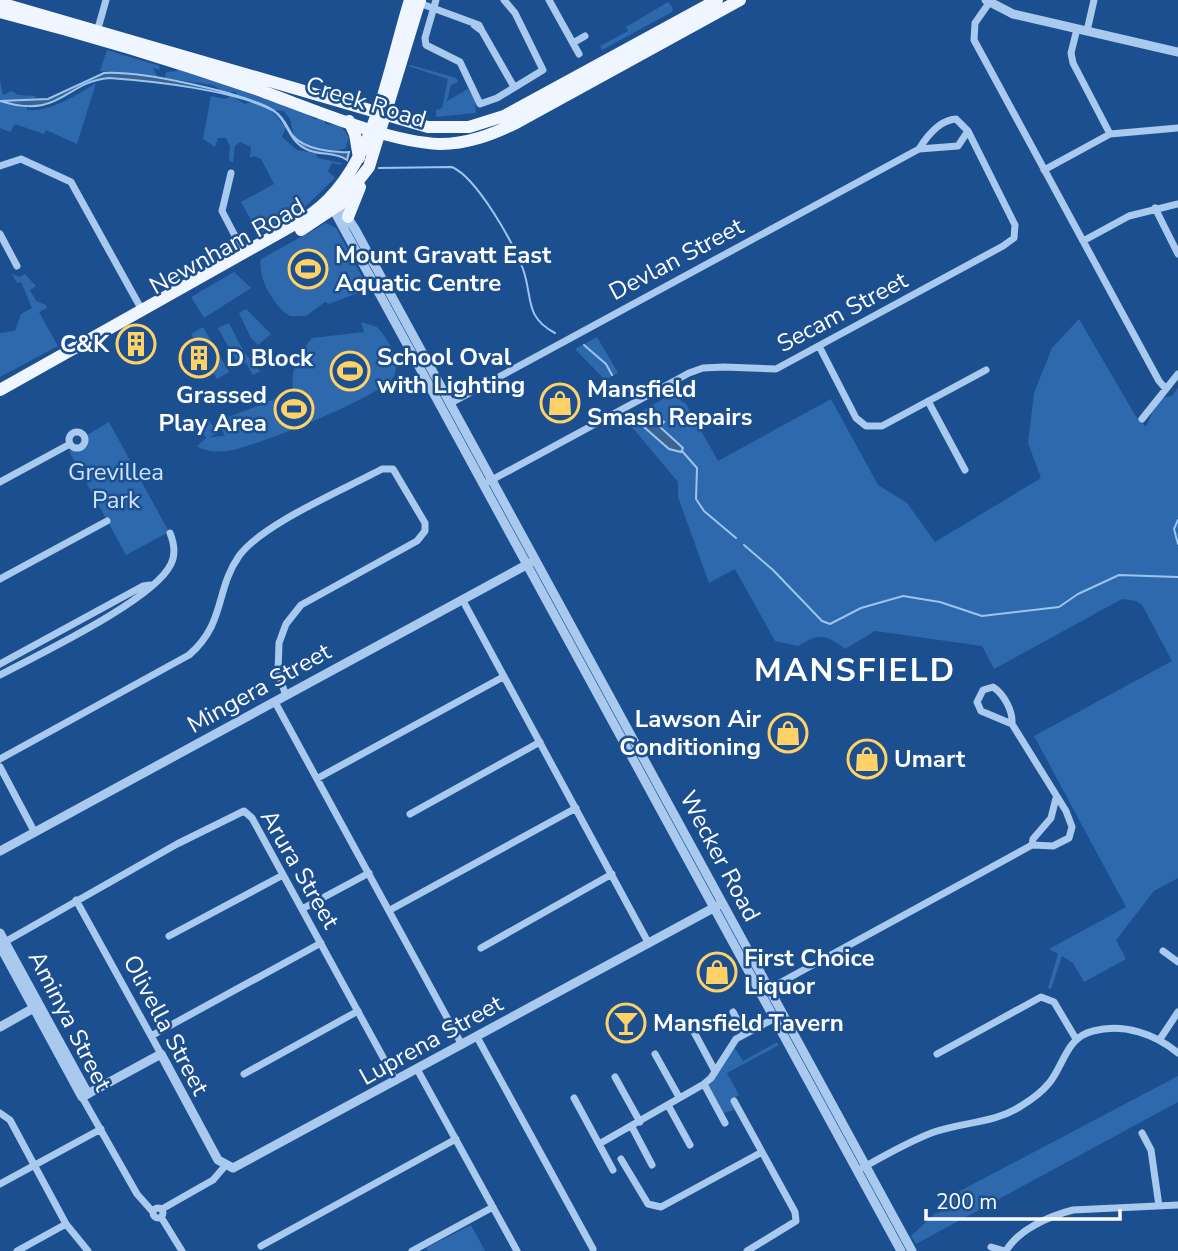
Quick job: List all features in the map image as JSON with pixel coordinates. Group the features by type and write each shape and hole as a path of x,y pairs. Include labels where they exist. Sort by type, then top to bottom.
{"main road":[{"name":"Creek Road","path":"0,12 96,35 380,115 447,129 495,120 717,0"},
{"name":"Creek Road","path":"0,3 349,121 410,140 450,144 491,134 740,0"},
{"path":"376,129 415,1"},
{"path":"386,95 404,121"},
{"path":"356,107 386,95"},
{"path":"349,121 355,134 359,159"},
{"name":"Newnham Road","path":"143,312 334,203 361,180 374,153 376,129"},
{"name":"Newnham Road","path":"0,390 56,359 65,358 334,203 376,129"},
{"path":"374,153 385,145 410,140"},
{"path":"348,217 361,180"}],"street":[{"path":"96,35 106,0"},
{"path":"436,0 425,37 426,45 460,62 480,104 542,73 543,67 515,13 504,0"},
{"path":"549,0 579,54"},
{"path":"1094,0 1071,52 1073,63 1110,134"},
{"path":"415,1 479,25 514,87"},
{"path":"1166,389 1159,381 974,40 975,23 988,1 1013,14 1178,51"},
{"path":"573,43 585,36"},
{"name":"Devlan Street","path":"451,403 919,149 940,125 949,119 956,119 968,131"},
{"path":"1044,170 1110,134 1178,128"},
{"path":"958,146 968,131"},
{"path":"968,131 975,150"},
{"name":"Devlan Street","path":"919,149 958,146 975,150"},
{"name":"Secam Street","path":"489,482 690,373 703,368 724,367 776,369 1013,238 1015,225 975,150"},
{"path":"0,166 22,159 71,182 143,312"},
{"path":"231,173 222,211 244,253"},
{"name":"Wecker Road","path":"334,203 348,217 451,403 489,482"},
{"name":"Wecker Road","path":"334,203 646,771 861,1169 901,1251"},
{"path":"1083,241 1129,215 1178,204"},
{"path":"1155,208 1178,254"},
{"path":"0,234 17,266"},
{"path":"819,346 856,418 866,426 883,426 986,370"},
{"path":"1142,419 1178,374"},
{"path":"928,401 965,470"},
{"path":"0,482 70,444"},
{"path":"0,759 189,656 210,634 230,573 250,543 382,469 393,469 425,523 425,531 416,541 301,605 293,614 285,624 278,658 286,696"},
{"path":"0,579 107,520"},
{"path":"0,675 136,600 172,564 174,546 170,533"},
{"name":"Mingera Street","path":"0,851 532,562"},
{"path":"0,664 150,585"},
{"path":"462,599 649,944"},
{"path":"318,778 503,677"},
{"path":"765,991 1032,845 1053,846 1066,842 1072,832 1069,820 1012,724 981,711 977,702 983,690 993,687 1002,695 1013,717 1012,724"},
{"path":"275,702 462,1045"},
{"path":"411,814 540,742"},
{"path":"0,767 35,833"},
{"path":"1032,845 1033,839 1051,818 1056,798"},
{"path":"390,911 576,808"},
{"name":"Arura Street","path":"2,941 241,810 250,814 396,1081"},
{"path":"1051,818 1069,820"},
{"path":"302,909 369,873"},
{"path":"481,948 612,874"},
{"path":"169,936 283,875"},
{"name":"Olivella Street","path":"76,900 225,1166"},
{"name":"Luprena Street","path":"162,1213 213,1180 225,1166 239,1166 719,906"},
{"name":"Aminya Street","path":"2,941 136,1194 155,1217 162,1213"},
{"path":"151,1036 321,943"},
{"path":"1163,951 1178,962"},
{"path":"937,1054 1041,997 1054,1002 1076,1039"},
{"path":"0,1027 37,1007"},
{"path":"244,1074 358,1011"},
{"path":"733,1012 745,1034"},
{"path":"1160,1039 1178,1012"},
{"path":"599,1144 704,1084 732,1044 778,1017"},
{"path":"861,1169 937,1132 1000,1117 1020,1107 1050,1082 1076,1039 1105,1029 1144,1033 1160,1039 1178,1053"},
{"path":"694,1032 715,1071"},
{"path":"477,1037 593,1249"},
{"path":"85,1096 161,1054"},
{"path":"655,1054 679,1097"},
{"path":"417,1069 517,1251"},
{"path":"615,1077 640,1122"},
{"path":"704,1084 726,1121 739,1112"},
{"path":"574,1098 599,1144 648,1204 661,1207 762,1152"},
{"path":"734,1101 795,1212 796,1221 747,1251"},
{"path":"668,1105 690,1145"},
{"path":"0,1113 10,1120 66,1224 88,1251"},
{"path":"632,1126 652,1165"},
{"path":"0,1184 101,1129"},
{"path":"1142,1133 1151,1150 1159,1206"},
{"path":"261,1246 456,1139"},
{"path":"620,1170 621,1159"},
{"name":"Wecker Road","path":"861,1169 912,1251"},
{"path":"991,1247 1005,1251 1013,1238 1059,1213 1178,1205"},
{"path":"412,1251 493,1207"},
{"path":"162,1213 182,1251"},
{"path":"17,1251 66,1224"}],"green space":[{"path":"668,2 673,8 672,12 602,50 600,46 628,31 626,27"},
{"path":"107,50 160,66 159,70 153,68 158,77 100,71"},
{"path":"408,66 456,78 458,82 451,85 447,101 468,89 475,100 476,113 436,117 436,110 442,108 448,79"},
{"path":"177,68 305,113 315,119 325,118 325,124 340,125 349,137 346,148 320,149 294,137 290,119 284,111 271,110 286,127 282,137 297,150 316,153 318,158 341,163 332,163 328,171 335,178 305,207 259,234 241,202 274,184 261,159 254,156 250,158 251,147 240,142 235,146 233,163 229,160 230,147 226,138 218,138 215,147 203,139 211,96 225,99 231,96 245,104 251,102 238,97 235,91 226,94 213,85 165,78 166,72 177,71"},
{"path":"0,80 3,95 12,91 18,95 35,96 35,99 21,99 27,105 27,110 55,105 96,83 77,144 46,130 44,134 15,124 10,132 0,128"},
{"name":"Mount Gravatt East Aquatic Centre","path":"326,223 336,228 367,286 360,292 329,304 325,302 306,316 290,316 278,306 268,291 260,266 261,259"},
{"path":"234,272 251,288 204,318 191,297"},
{"path":"12,274 20,277 25,274 36,286 30,290 36,301 46,305 47,308 39,312 58,346 0,377 0,333 15,331 21,314 32,308 21,282 17,283"},
{"path":"246,309 271,334 258,345 251,338 239,313"},
{"path":"1079,319 1135,415 1146,427 1158,399 1172,396 1178,388 1178,878 1154,891 1116,940 1126,959 1084,982 1073,963 1062,956 1051,989 1048,988 1058,954 1049,949 1126,907 1034,736 1172,661 1142,605 1136,601 1122,599 994,669 982,646 875,631 845,649 833,640 822,637 798,646 775,641 735,569 709,583 678,497 678,482 626,420 672,394 686,404 718,461 831,399 878,485 907,503 935,542 1041,478 1028,443 1034,393 1052,348"},
{"path":"361,322 377,327 395,356 396,370 386,385 317,420 242,448 215,451 197,446 206,438 200,425 209,420 217,433 209,437 225,436 218,422 293,389 297,362 312,338 364,332"},
{"path":"229,323 244,352 260,371 253,375 246,363 239,366 218,328"},
{"path":"203,327 229,372 217,379 191,334"},
{"path":"597,337 618,373 605,380 575,349"},
{"name":"Grevillea Park","path":"109,422 169,532 126,555 69,451 82,450 88,443 87,435"},
{"path":"777,1042 779,1045 727,1073 739,1095 730,1100 734,1110 724,1113 709,1086 734,1047 743,1061"},
{"path":"1178,1076 1178,1102 916,1244 911,1236 958,1192"},
{"path":"471,1225 485,1251 428,1251 426,1248"}],"shaded area":[{"path":"104,73 166,79 238,96 258,103 273,110 276,112 293,136 304,144 335,152 349,152 347,160 337,155 311,151 300,145 272,110 236,97 192,88 109,78 94,81 49,103 36,106 20,106 0,101 48,99"},
{"path":"643,412 652,423 657,417 664,422 660,427 683,448 681,452 669,449 636,420 635,416"}],"waterway":[{"path":"379,168 452,167 462,173 483,197 511,243 523,269 531,306 538,320 555,333"},
{"path":"584,345 606,364 612,375"},
{"path":"682,451 697,468 696,499 704,511 736,538"},
{"path":"1178,520 1174,529 1178,544"},
{"path":"744,545 773,570 822,621 830,624 861,608 903,596 940,602 982,616 1059,607 1078,594 1119,575 1178,577"}],"place":[{"name":"Mount Gravatt East Aquatic Centre","path":"308,269"},
{"name":"C&K","path":"136,344"},
{"name":"D Block","path":"199,358"},
{"name":"School Oval with Lighting","path":"350,371"},
{"name":"Mansfield Smash Repairs","path":"560,403"},
{"name":"Grassed Play Area","path":"294,409"},
{"name":"Lawson Air Conditioning","path":"788,733"},
{"name":"Umart","path":"867,759"},
{"name":"First Choice Liquor","path":"717,972"},
{"name":"Mansfield Tavern","path":"626,1023"}],"district":[{"name":"MANSFIELD","path":"855,670"}]}
